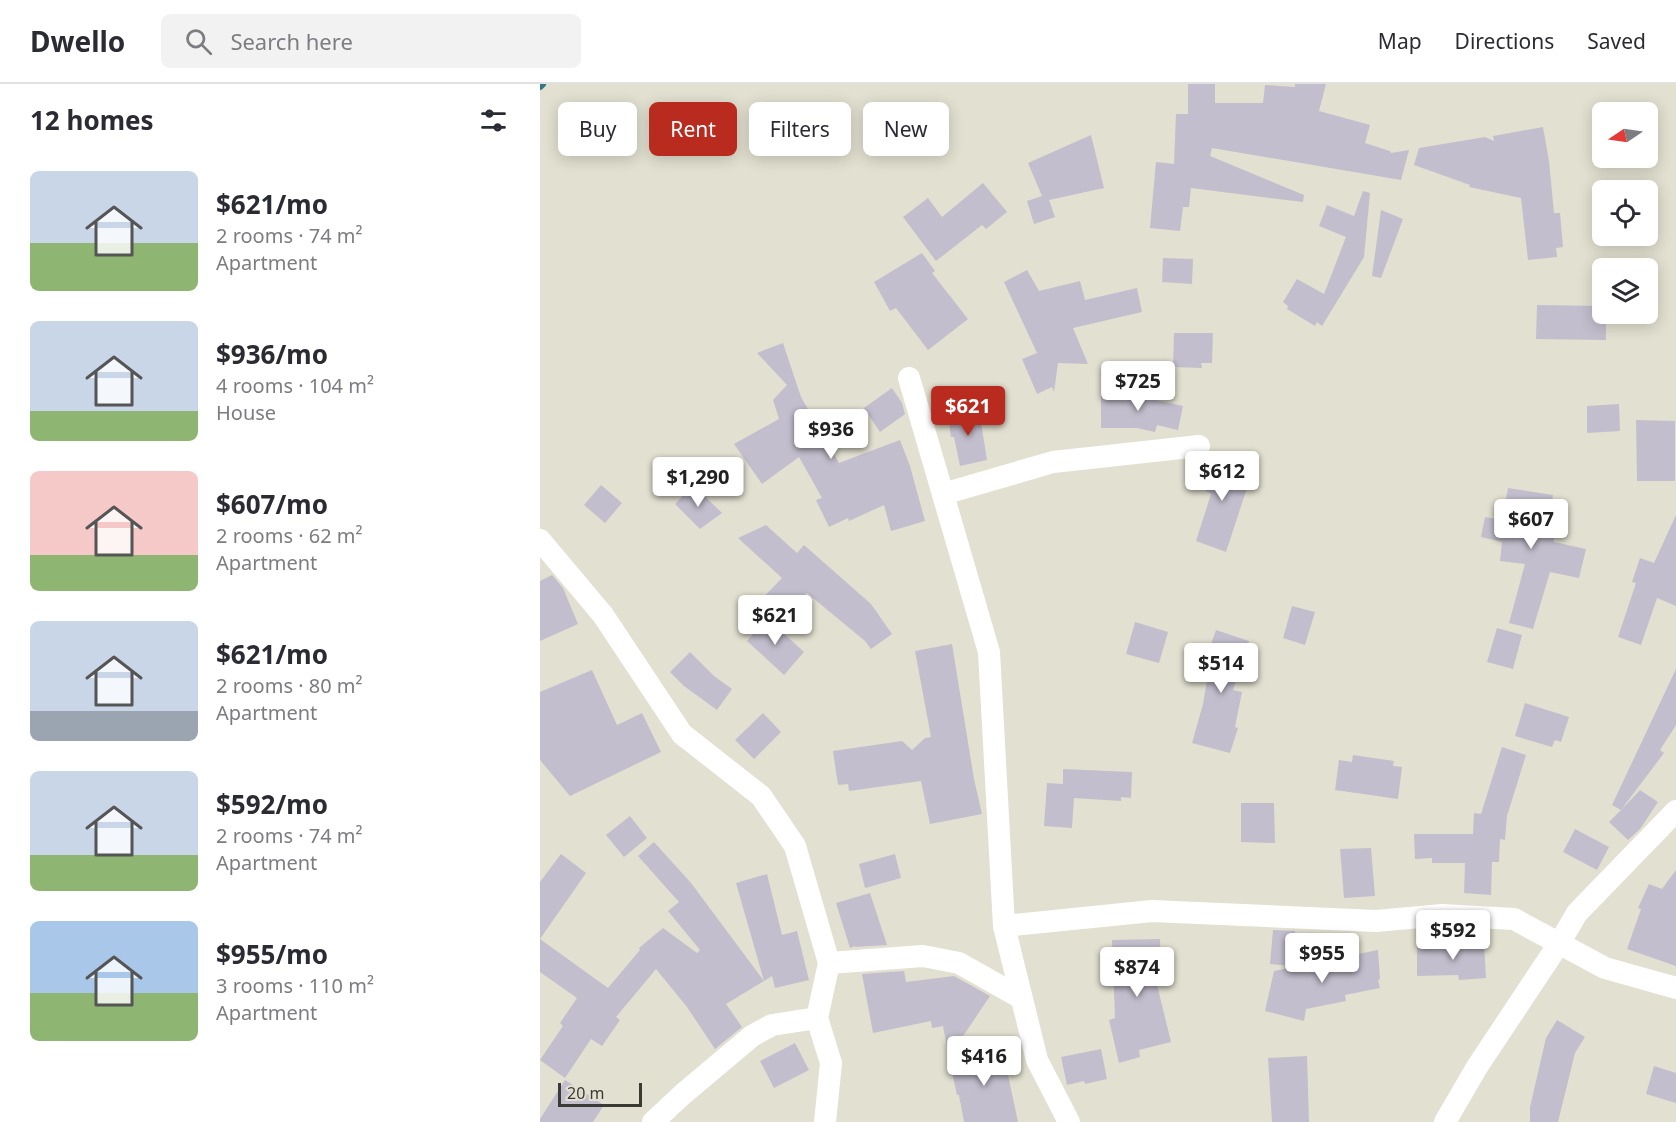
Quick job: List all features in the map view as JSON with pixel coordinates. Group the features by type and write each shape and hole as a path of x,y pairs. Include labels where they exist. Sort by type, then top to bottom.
{"street":[{"path":"909,378 989,652 1004,926 1037,1060 1069,1122"},
{"path":"943,494 1053,462 1199,446"},
{"path":"540,540 603,615 682,734 761,796 795,846 829,963 817,1018 831,1063 825,1122"},
{"path":"1445,1122 1477,1066 1577,913 1676,811"},
{"path":"1004,926 1152,911 1376,921 1442,915 1515,919 1605,968 1676,988"},
{"path":"829,963 922,956 959,963 1021,998"},
{"path":"653,1122 752,1036 772,1025 817,1018"}],"building":[{"path":"1188,84 1215,84 1215,103 1263,103 1265,85 1295,87 1295,84 1326,84 1319,111 1370,125 1365,143 1391,153 1409,150 1401,180 1212,148 1210,156 1304,195 1303,202 1191,188 1189,207 1183,207 1180,231 1150,228 1156,162 1174,164 1176,114 1188,114"},
{"path":"1543,127 1554,213 1560,213 1563,247 1556,248 1557,257 1528,260 1521,198 1469,187 1470,185 1414,165 1419,148 1485,137 1494,141 1493,136"},
{"path":"1091,135 1104,188 1049,200 1055,217 1034,224 1027,201 1042,196 1028,163"},
{"path":"983,183 1007,212 986,229 982,225 936,261 903,217 928,198 942,217"},
{"path":"1363,191 1370,193 1364,257 1322,326 1317,322 1315,326 1287,309 1288,306 1283,302 1297,279 1324,294 1346,237 1319,226 1327,205 1354,216"},
{"path":"1381,210 1403,219 1381,278 1372,276"},
{"path":"922,253 935,271 932,273 968,319 928,350 896,308 890,311 874,282"},
{"path":"1163,258 1193,259 1192,284 1162,282"},
{"path":"1027,270 1039,291 1080,281 1085,300 1137,288 1142,312 1073,328 1088,364 1058,363 1054,392 1052,387 1037,394 1022,359 1037,353 1004,282"},
{"path":"1537,305 1592,306 1592,324 1606,324 1606,340 1536,339"},
{"path":"1174,333 1213,333 1212,363 1201,363 1202,368 1173,367"},
{"path":"783,343 801,397 839,463 900,440 910,466 925,521 891,531 884,505 849,521 848,518 829,527 816,500 822,498 799,457 762,484 734,444 779,419 773,400 787,385 757,353"},
{"path":"892,388 902,403 905,414 880,432 864,408"},
{"path":"1101,391 1119,392 1183,406 1178,430 1157,425 1155,432 1137,428 1101,428"},
{"path":"1619,404 1620,431 1587,433 1587,406"},
{"path":"979,410 987,460 960,466 954,437 951,437 948,415"},
{"path":"1636,420 1675,421 1675,481 1637,481"},
{"path":"1216,454 1254,477 1246,491 1226,552 1196,541 1211,494 1197,485"},
{"path":"601,485 622,503 605,523 584,505"},
{"path":"693,485 722,513 700,529 675,504"},
{"path":"1508,488 1553,495 1548,532 1554,533 1554,542 1586,549 1579,578 1550,572 1533,629 1509,623 1525,564 1500,561 1502,542 1481,537 1485,517 1502,520"},
{"path":"1676,515 1676,606 1657,598 1641,645 1618,637 1636,583 1632,582 1640,558 1654,563"},
{"path":"766,525 797,553 804,545 871,604 892,634 871,649 865,641 807,593 779,623 758,603 782,578 738,538"},
{"path":"552,575 563,588 578,624 540,641 540,581"},
{"path":"1292,606 1315,612 1305,645 1283,638"},
{"path":"767,618 804,652 784,675 747,641"},
{"path":"1135,622 1168,632 1159,663 1126,654"},
{"path":"1497,628 1522,635 1513,669 1487,662"},
{"path":"1216,630 1249,641 1233,690 1242,692 1235,727 1238,728 1230,753 1192,743 1203,704 1211,658 1207,656"},
{"path":"952,644 982,814 930,824 921,781 849,791 848,784 838,785 833,751 902,741 912,750 925,738 931,737 915,651"},
{"path":"690,652 714,676 732,689 717,710 684,686 670,672"},
{"path":"1676,669 1676,725 1660,750 1664,753 1621,810 1612,805"},
{"path":"592,670 617,725 642,713 661,752 570,796 540,760 540,692"},
{"path":"1525,703 1569,717 1561,742 1555,740 1552,747 1515,736"},
{"path":"763,713 781,732 754,759 735,740"},
{"path":"1502,747 1526,755 1507,816 1505,840 1500,839 1499,862 1492,862 1491,895 1464,893 1465,863 1432,863 1432,858 1415,859 1414,834 1473,834 1474,813 1481,814"},
{"path":"1353,755 1394,761 1393,766 1402,767 1398,799 1335,790 1339,760 1352,762"},
{"path":"1063,769 1132,772 1131,798 1121,797 1121,801 1074,798 1072,828 1044,826 1047,783 1063,784"},
{"path":"1640,790 1658,802 1640,829 1628,840 1609,822"},
{"path":"1241,803 1274,803 1275,843 1241,842"},
{"path":"630,816 647,838 624,857 606,835"},
{"path":"1575,829 1609,847 1597,870 1563,852"},
{"path":"654,842 691,883 764,981 726,1004 742,1027 715,1049 687,1007 656,969 616,1017 620,1020 602,1046 591,1039 565,1078 540,1060 563,1026 560,1023 577,998 540,972 540,939 608,988 640,950 639,948 663,928 697,953 700,950 668,911 679,902 638,856"},
{"path":"1371,848 1375,896 1344,898 1340,849"},
{"path":"561,854 586,873 540,939 540,882"},
{"path":"895,854 901,878 865,888 859,864"},
{"path":"1676,870 1676,966 1627,949 1641,909 1638,908 1649,884 1662,889"},
{"path":"767,874 782,935 797,931 809,980 775,988 772,976 764,981 736,883"},
{"path":"870,893 887,945 850,948 836,903"},
{"path":"1273,930 1295,931 1292,966 1270,964"},
{"path":"1160,939 1161,968 1153,968 1171,1042 1139,1050 1140,1057 1119,1063 1109,1020 1115,1018 1112,940"},
{"path":"1484,943 1486,978 1459,980 1458,975 1417,976 1417,947"},
{"path":"1378,950 1380,988 1345,995 1346,1001 1306,1009 1304,1021 1265,1011 1274,971"},
{"path":"904,971 906,982 954,976 990,996 949,1057 943,1026 932,1028 931,1021 873,1033 862,974"},
{"path":"1557,1020 1585,1037 1575,1053 1558,1122 1530,1122 1530,1107 1546,1038"},
{"path":"795,1043 809,1070 774,1088 760,1061"},
{"path":"1002,1047 1018,1122 964,1122 949,1059"},
{"path":"1101,1049 1107,1079 1067,1085 1061,1057"},
{"path":"1307,1056 1309,1122 1272,1122 1268,1058"},
{"path":"1654,1066 1676,1073 1676,1103 1646,1094"},
{"path":"565,1080 604,1105 593,1122 540,1122"}]}
